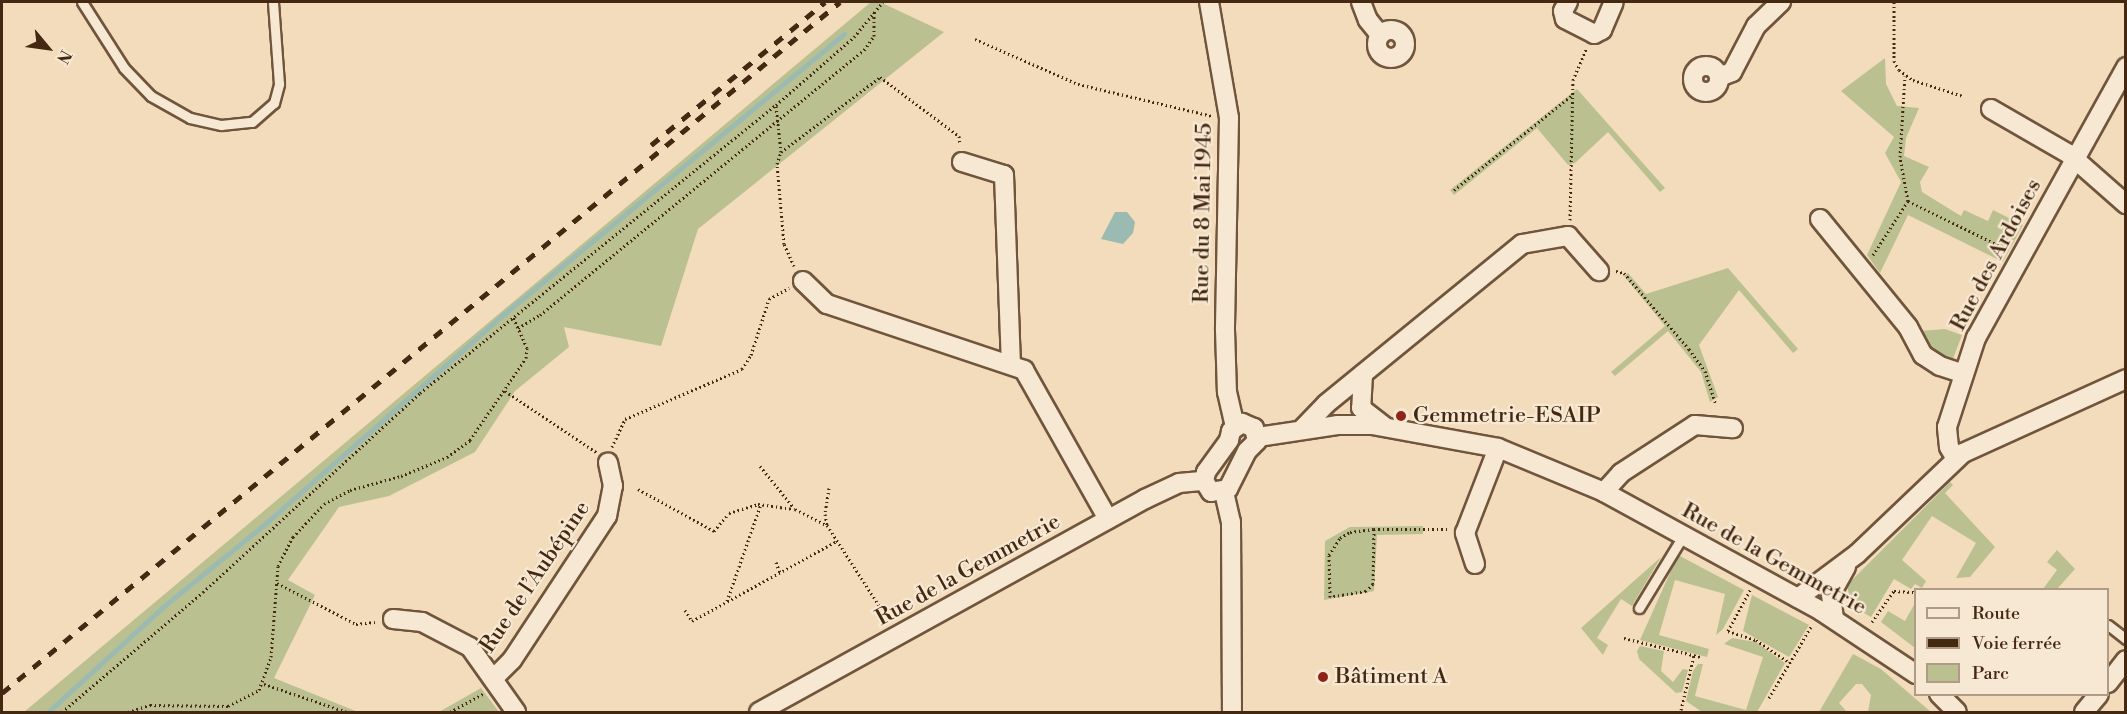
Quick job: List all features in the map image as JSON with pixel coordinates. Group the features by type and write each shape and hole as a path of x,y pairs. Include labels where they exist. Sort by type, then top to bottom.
{"street":[{"name":"Rue du 8 Mai 1945","path":"1209,2 1229,118 1225,330 1227,392 1232,433"},
{"path":"1361,2 1368,20 1380,35"},
{"path":"1568,2 1563,11 1565,19 1594,34 1602,30 1614,2"},
{"path":"1719,77 1732,72 1756,26 1781,2"},
{"name":"Rue des Ardoises","path":"1956,459 1946,434 1981,328 2126,67"},
{"path":"1991,109 2074,160 2126,204"},
{"path":"962,162 1004,175 1011,363"},
{"path":"1821,219 1908,327 1923,355 1940,366 1964,375"},
{"path":"1303,428 1326,404 1522,244 1568,236 1608,271"},
{"path":"803,281 827,304 1011,363 1024,370 1108,519"},
{"name":"Rue de la Gemmetrie","path":"1363,374 1361,408 1368,417 1385,426"},
{"path":"1798,598 1857,554 1956,459 2126,380"},
{"path":"1251,425 1252,444 1228,484 1211,492 1208,473 1232,433 1251,425"},
{"path":"1604,492 1621,473 1695,425 1733,428"},
{"name":"Rue de la Gemmetrie","path":"1252,444 1303,428 1385,426 1498,448 1604,492 1798,598 1834,619 1914,673"},
{"path":"1232,433 1234,448 1252,444"},
{"path":"1475,564 1465,533 1498,448"},
{"name":"Rue de l’Aubépine","path":"491,684 512,660 608,516 613,486 608,463"},
{"path":"1208,473 1227,468 1231,522 1232,712"},
{"name":"Rue de la Gemmetrie","path":"759,712 1108,519 1179,483 1208,473"},
{"path":"1834,619 1830,606 1835,584 1857,554"},
{"name":"Rue de l’Aubépine","path":"393,620 422,622 470,647 491,684 516,712"},
{"path":"2109,682 2126,660"},
{"path":"1941,696 1955,712"},
{"path":"2084,712 2097,696"}],"lane":[{"path":"82,2 124,69 151,96 190,118 221,125 252,122 274,103 279,84 273,2"},
{"path":"1639,608 1683,536"},
{"path":"2109,626 2126,639"}],"path":[{"path":"62,712 202,592 420,393 776,105 854,37 883,2"},
{"path":"1894,2 1894,61 1905,76 1963,96"},
{"path":"518,327 540,315 778,122 870,44 876,27 874,12"},
{"path":"1570,221 1574,73 1594,34"},
{"path":"975,39 1078,84 1188,112 1229,118"},
{"path":"1868,263 1908,201 1900,157 1905,76"},
{"path":"781,152 880,77 959,136"},
{"path":"1454,190 1572,95"},
{"path":"776,105 781,152 777,164 785,250"},
{"path":"1908,201 2011,252"},
{"path":"1608,271 1624,273 1689,349 1705,371 1715,402"},
{"path":"506,391 575,436 608,463 621,423 742,369 752,355 769,299 774,296"},
{"path":"128,712 150,705 228,706 253,696 264,684 274,637 278,566 293,537 324,504 350,490 402,476 447,457 470,440 506,391 526,358 527,348 513,317"},
{"path":"760,466 795,509"},
{"path":"829,488 825,514 827,525 889,621"},
{"path":"638,489 714,531 729,513 761,504 795,509 827,525"},
{"path":"727,601 761,504"},
{"path":"1374,529 1373,584 1366,591 1330,597 1329,555 1334,546 1350,532 1374,529 1455,529"},
{"path":"685,610 692,621 837,541"},
{"path":"777,562 780,573"},
{"path":"276,583 356,624"},
{"path":"1750,588 1728,631 1756,640 1789,662"},
{"path":"1872,622 1894,591 1914,592"},
{"path":"1769,698 1813,623"},
{"path":"1624,638 1701,657"},
{"path":"1681,710 1694,655"},
{"path":"264,684 347,712"},
{"path":"450,712 491,684"}],"green space":[{"path":"871,2 880,2 944,32 698,229 661,346 564,327 569,347 515,391 475,452 389,496 339,507 288,580 315,595 274,678 358,712 24,712"},
{"path":"1885,58 1886,84 1897,106 1919,108 1906,138 1904,156 1929,167 1920,182 1922,192 1961,216 1964,210 1988,221 1993,210 2023,225 2003,262 1908,215 1880,273 1867,255 1901,182 1885,153 1894,137 1841,91"},
{"path":"1577,89 1665,188 1660,192 1608,132 1575,163 1568,165 1537,128 1454,195 1450,190"},
{"path":"1728,268 1798,349 1793,353 1739,290 1699,345 1718,397 1710,402 1701,372 1668,331 1615,376 1611,372 1665,326 1624,276 1628,273 1646,294"},
{"path":"1945,329 1962,335 1951,364 1931,351 1920,331"},
{"path":"1950,482 1953,485 1945,493 1995,547 1970,577 1956,578 1976,543 1932,516 1902,560 1926,581 1922,588 1915,584 1911,589 1894,579 1871,617 1864,613 1850,600 1847,585"},
{"path":"1423,526 1423,534 1377,535 1374,591 1324,600 1325,541 1350,527"},
{"path":"2057,550 2075,569 2058,588 2044,588 2057,570 2047,562"},
{"path":"1678,555 1744,590 1723,629 1716,635 1725,594 1675,580 1659,635 1709,649 1707,657 1640,640"},
{"path":"1661,557 1632,606 1621,599 1597,638 1608,645 1603,655 1581,628"},
{"path":"1752,595 1809,625 1789,657 1743,631"},
{"path":"1914,605 1914,647 1881,622 1888,611 1905,621"},
{"path":"1732,638 1756,642 1785,663 1757,712 1702,712 1686,701 1693,671 1698,664 1703,664 1695,696 1746,710 1763,657 1724,644"},
{"path":"1640,646 1664,651 1661,671 1673,682 1683,669 1688,670 1682,692 1676,693 1639,659 1637,651"},
{"path":"1853,654 1881,669 1931,712 1868,712 1871,695 1862,684 1856,684 1839,703 1847,712 1819,712"},
{"path":"481,688 499,712 439,712"}],"water":[{"path":"1115,212 1127,212 1135,222 1133,233 1123,244 1101,239"}],"waterway":[{"path":"48,712 164,606 266,523 503,315 844,34"}],"railway":[{"path":"651,145 825,2"},
{"path":"2,693 840,2"}],"place":[{"name":"Gemmetrie-ESAIP","path":"1401,416"},
{"name":"Bâtiment A","path":"1323,677"}]}
